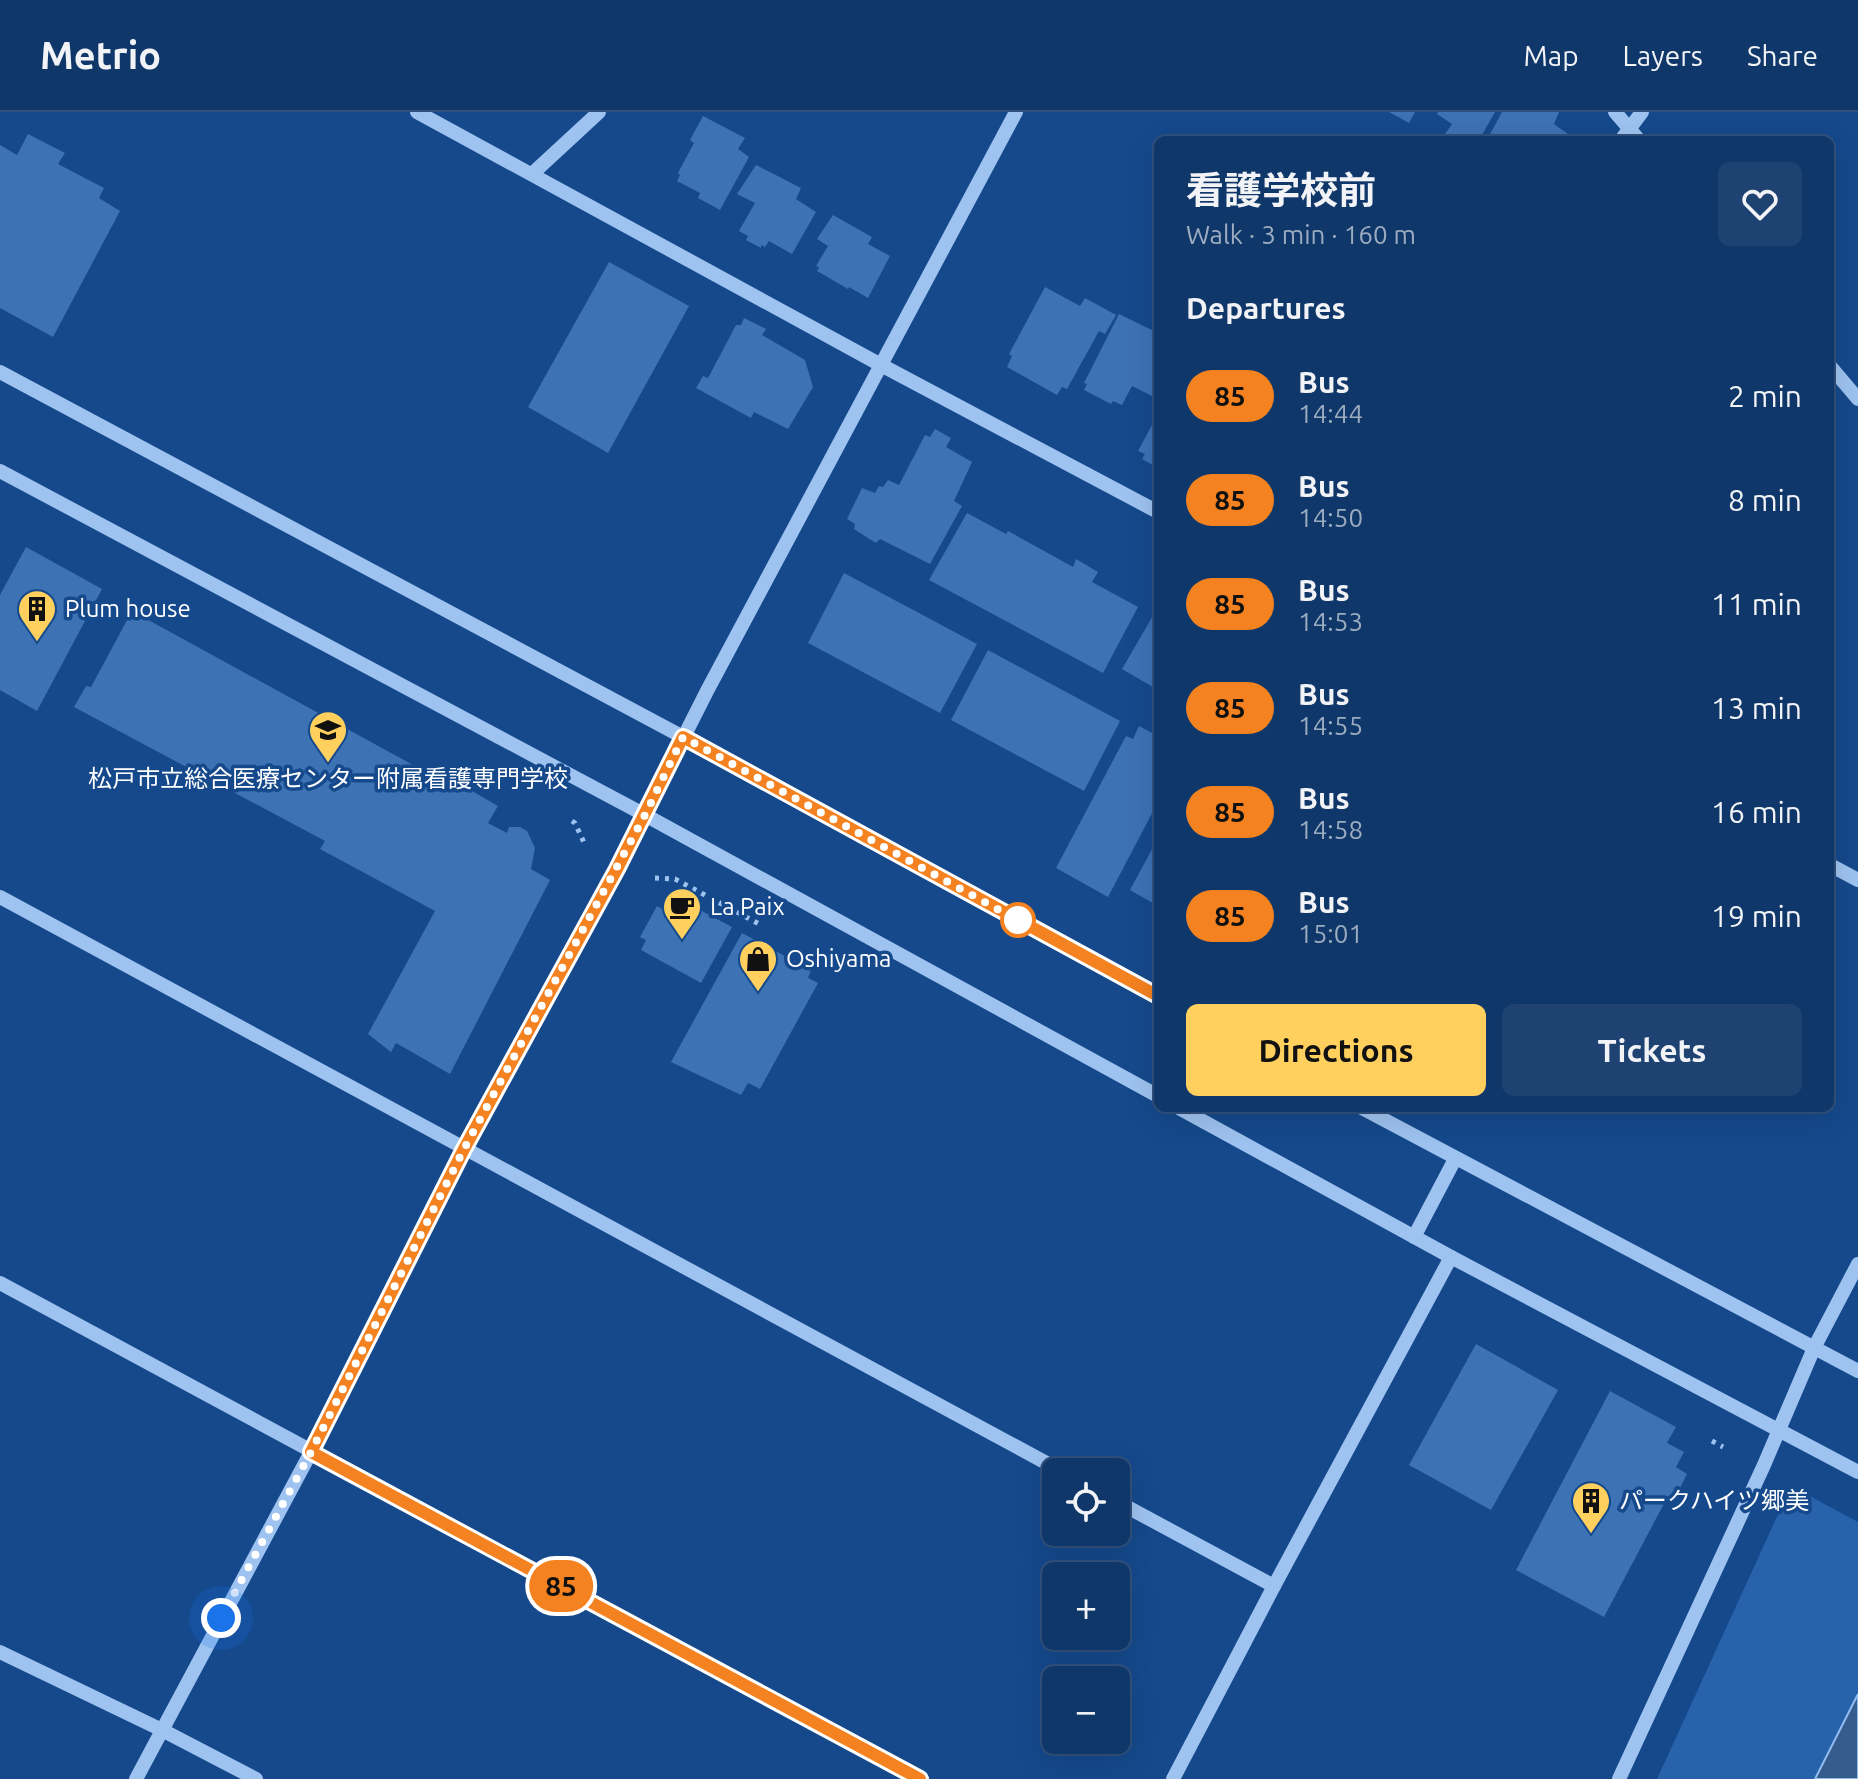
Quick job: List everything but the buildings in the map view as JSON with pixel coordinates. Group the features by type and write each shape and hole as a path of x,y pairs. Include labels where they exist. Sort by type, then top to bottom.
{"street":[{"path":"417,112 1154,510"},
{"path":"532,174 599,112"},
{"path":"136,1779 311,1452 464,1149 645,815 683,737 1016,112"},
{"path":"1615,112 1629,136"},
{"path":"1629,136 1642,112"},
{"path":"1834,371 1858,399"},
{"path":"0,372 683,737 1154,994"},
{"path":"0,471 645,815 1154,1094"},
{"path":"1834,867 1858,880"},
{"path":"0,897 1042,1461"},
{"path":"1186,1112 1451,1257 1858,1472"},
{"path":"1369,1112 1858,1371"},
{"path":"1414,1237 1455,1159"},
{"path":"1173,1779 1451,1257"},
{"path":"1619,1779 1814,1348 1858,1264"},
{"path":"0,1283 920,1779"},
{"path":"1130,1509 1274,1586"},
{"path":"0,1652 256,1779"}],"shaded area":[{"path":"1791,1486 1858,1522 1858,1779 1657,1779"},
{"path":"1858,1694 1858,1779 1815,1779"}],"bus line":[{"name":"85","path":"920,1779 311,1452 464,1149 617,869 683,737 1154,994"}],"place":[{"name":"Plum house","path":"37,643"},
{"name":"松戸市立総合医療センター附属看護専門学校","path":"328,764"},
{"name":"La Paix","path":"682,941"},
{"name":"Oshiyama","path":"758,993"},
{"name":"パークハイツ郷美","path":"1591,1535"}],"route":[{"path":"221,1618 311,1452 464,1149 617,869 683,737 1023,923 1018,920"}]}
